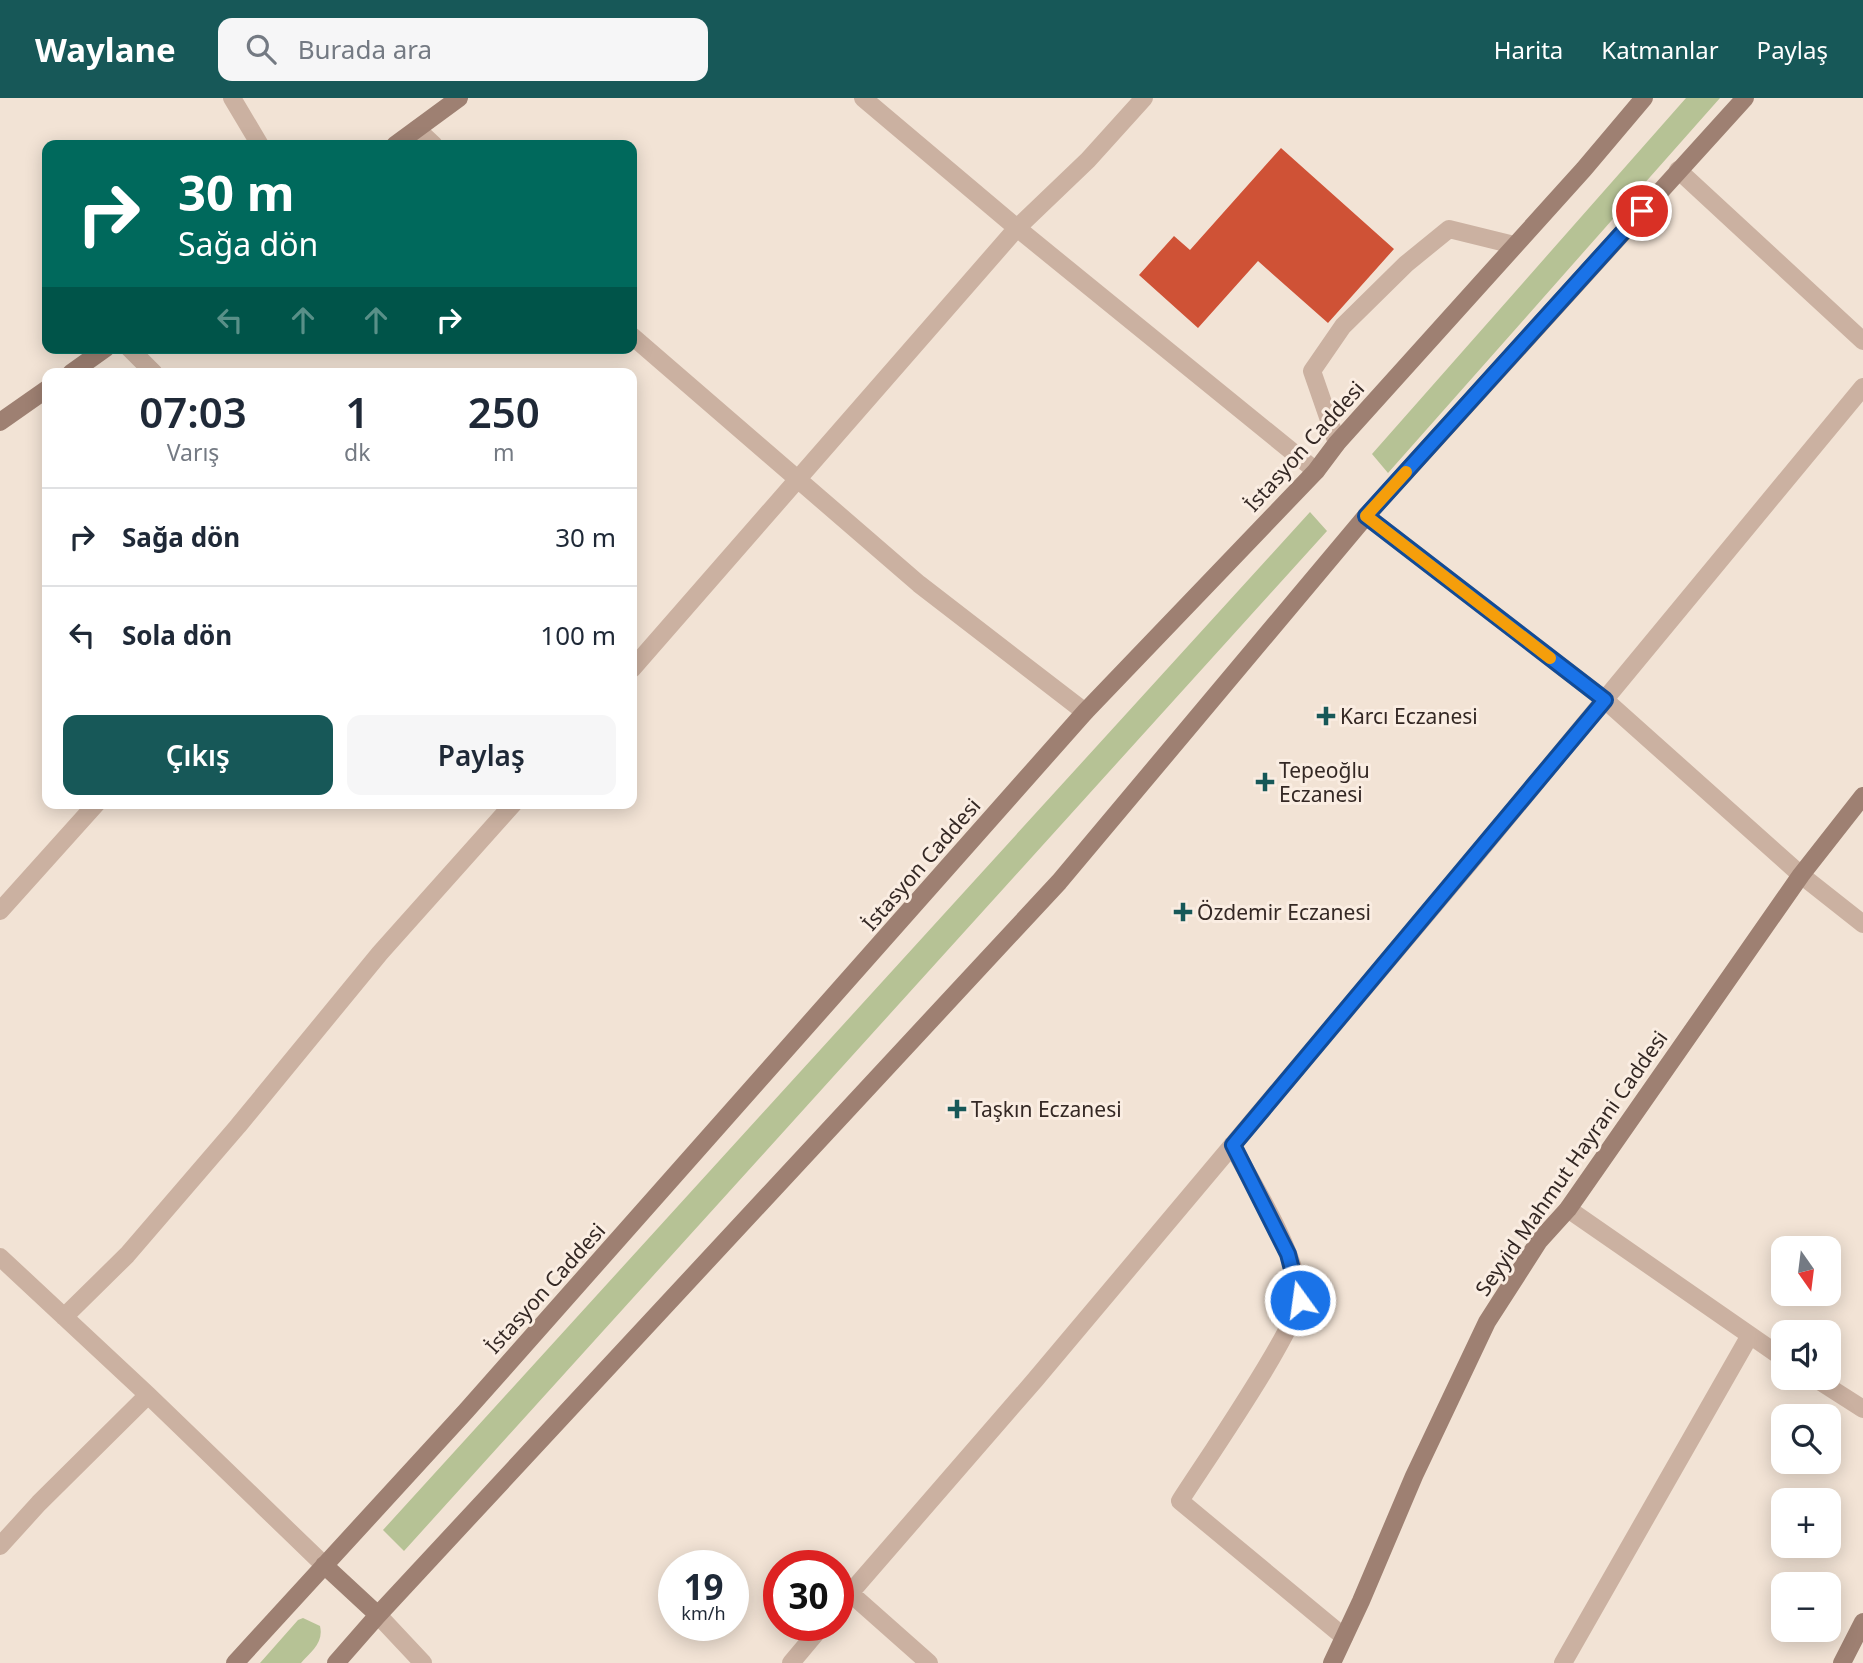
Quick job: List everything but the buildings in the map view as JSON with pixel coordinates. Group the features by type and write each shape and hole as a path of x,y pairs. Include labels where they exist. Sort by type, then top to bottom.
{"main road":[{"path":"402,140 459,98"},
{"name":"İstasyon Caddesi","path":"235,1663 466,1411 1085,712 1317,471 1338,443 1584,169 1644,98"},
{"path":"336,1663 1059,882 1366,516 1745,98"},
{"path":"78,368 98,354"},
{"path":"0,422 42,393"},
{"name":"Seyyid Mahmut Hayrani Caddesi","path":"1332,1663 1414,1476 1487,1322 1539,1241 1568,1209 1801,875 1863,796"},
{"path":"324,1565 378,1615"},
{"path":"1842,1663 1863,1622"}],"street":[{"path":"232,98 257,140"},
{"path":"863,98 1017,228 1317,471"},
{"path":"637,663 1017,228 1088,160 1144,98"},
{"path":"417,130 428,140"},
{"path":"1678,170 1863,341"},
{"path":"1338,443 1312,371 1343,326 1406,264 1449,229 1514,245"},
{"path":"637,340 919,584 1085,712"},
{"path":"135,354 149,368"},
{"path":"854,1588 1035,1380 1233,1145 1863,387"},
{"path":"1366,516 1605,700 1801,875 1863,924"},
{"path":"0,911 92,809"},
{"path":"64,1317 136,1245 380,953 508,809"},
{"path":"1233,1145 1288,1254 1300,1300 1288,1332 1180,1501 1344,1637"},
{"path":"1568,1209 1771,1351"},
{"path":"0,1257 324,1565"},
{"path":"1563,1663 1749,1337"},
{"path":"1833,1390 1863,1409"},
{"path":"0,1546 39,1503 148,1395"},
{"path":"854,1607 929,1663"},
{"path":"378,1615 423,1663"},
{"path":"790,1663 809,1641"}],"green space":[{"path":"1686,98 1720,98 1388,473 1372,454"},
{"path":"1310,512 1327,531 404,1551 383,1530"},
{"path":"303,1618 320,1626 321,1632 316,1647 309,1655 301,1663 260,1663 298,1620"}],"slow traffic":[{"path":"1406,472 1366,516 1550,658"}],"place":[{"name":"Karcı Eczanesi","path":"1326,716"},
{"name":"Tepeoğlu Eczanesi","path":"1265,782"},
{"name":"Özdemir Eczanesi","path":"1183,912"},
{"name":"Taşkın Eczanesi","path":"957,1109"}],"route":[{"path":"1300,1300 1288,1254 1233,1145 1605,700 1366,516 1642,211"}]}
